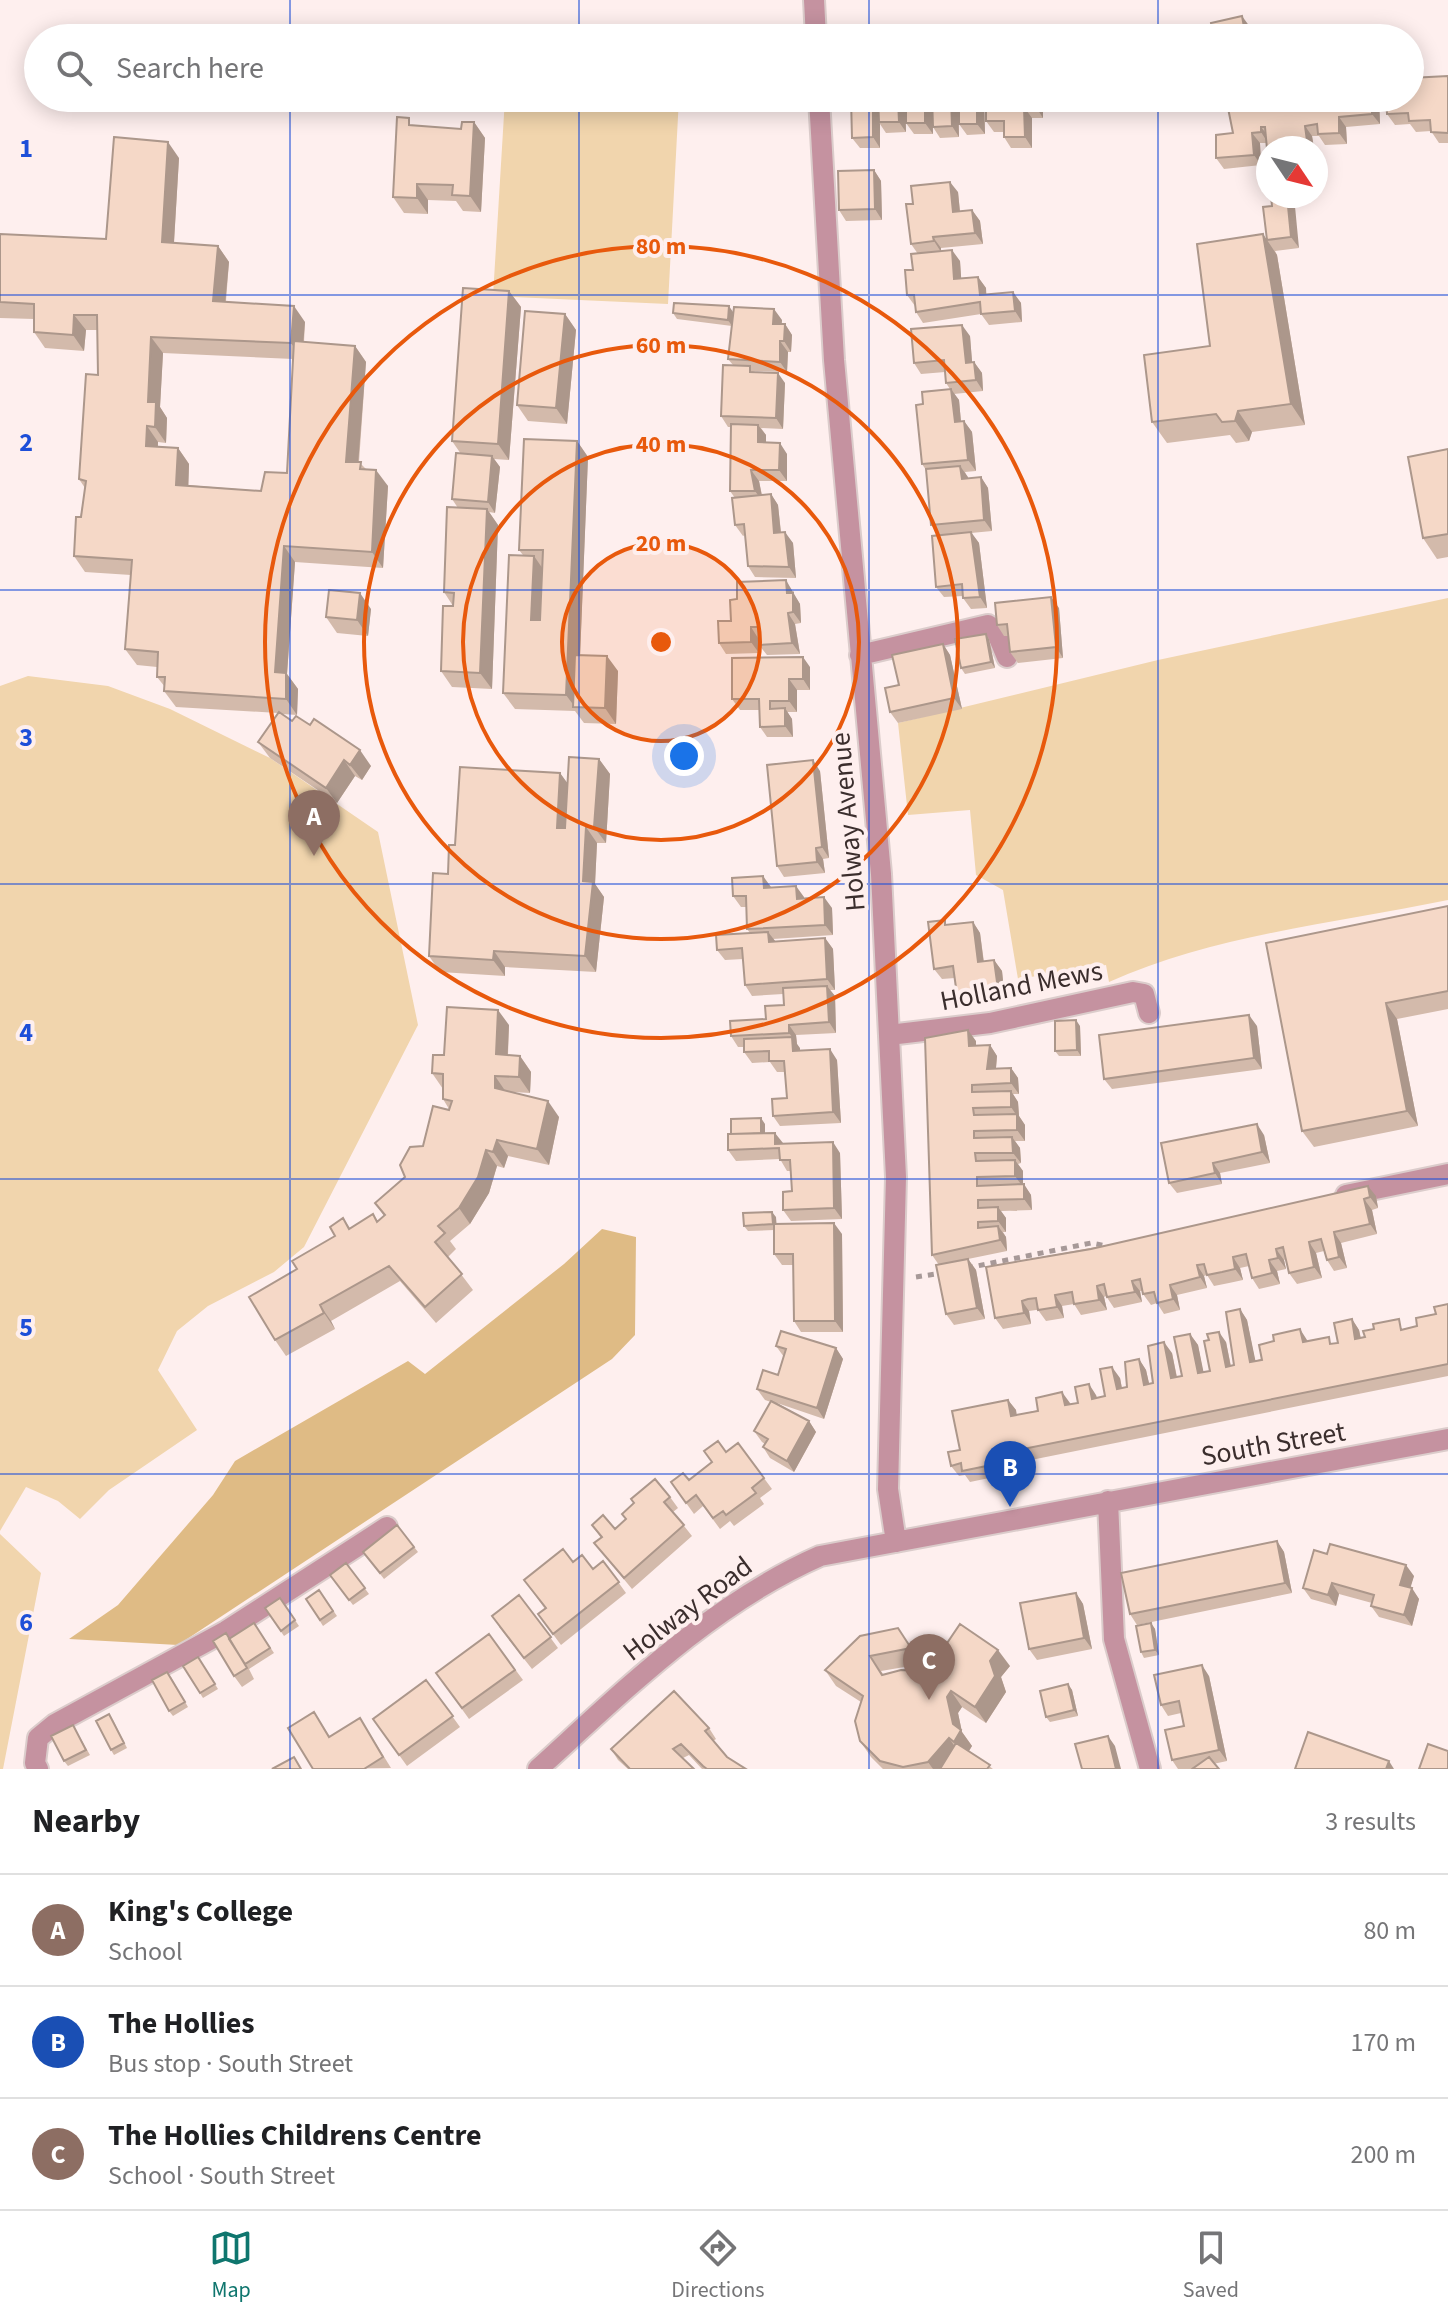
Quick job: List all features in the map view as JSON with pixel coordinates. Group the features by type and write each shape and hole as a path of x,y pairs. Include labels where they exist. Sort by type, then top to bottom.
{"street":[{"path":"814,0 815,24"},
{"name":"Holway Avenue","path":"820,112 834,360 881,874 896,1177 888,1489 896,1542"},
{"path":"860,655 988,625 996,631 1007,657"},
{"name":"Holland Mews","path":"889,1035 990,1023 1133,992 1144,994 1149,1013"},
{"path":"1325,1199 1448,1174"},
{"name":"South Street","path":"896,1542 1448,1439"},
{"path":"1108,1501 1114,1639 1150,1769"},
{"path":"38,1769 35,1763 38,1738 55,1724 226,1631 387,1527"},
{"name":"Holway Road","path":"552,1764 662,1658 744,1595 820,1556 896,1542"}],"path":[{"path":"960,1270 1091,1243 1107,1246"},
{"path":"895,1278 945,1273"}],"shaded area":[{"path":"504,112 678,112 668,304 493,296"},
{"path":"1448,598 1448,900 1233,941 1149,966 1109,982 1106,965 1018,979 1003,890 976,875 970,810 908,815 898,723 1158,660"},
{"path":"28,676 108,686 170,709 270,758 378,832 418,1025 304,1247 274,1272 208,1306 177,1331 158,1370 197,1430 109,1490 80,1519 58,1501 26,1487 0,1531 0,686"},
{"path":"602,1229 636,1237 635,1335 612,1359 178,1645 69,1639 118,1605 213,1495 235,1461 408,1361 425,1374 564,1264"},
{"path":"0,1534 41,1573 3,1769 0,1769"}],"building":[{"path":"1242,16 1243,24 1211,24"},
{"path":"1448,76 1448,133 1431,132 1430,120 1409,121 1408,113 1387,114 1424,112 1424,77"},
{"path":"851,112 873,112 873,137 852,138"},
{"path":"879,112 899,112 899,122 879,122"},
{"path":"906,112 925,112 925,123 906,123"},
{"path":"932,112 952,112 952,126 933,127"},
{"path":"959,112 977,112 977,124 959,124"},
{"path":"986,112 1024,112 1025,137 1004,137 1004,121 986,121"},
{"path":"1229,112 1372,112 1339,117 1339,133 1318,134 1317,124 1305,126 1306,136 1266,136 1265,127 1261,127 1261,132 1252,133 1254,155 1216,158 1216,135 1233,133"},
{"path":"397,117 409,118 409,125 461,129 462,122 474,122 470,196 452,195 453,185 417,184 417,198 393,197"},
{"path":"114,137 168,142 162,242 218,246 213,301 294,306 291,343 151,337 148,402 156,402 155,427 147,426 146,446 178,448 176,485 261,491 265,472 287,473 294,341 355,346 346,462 361,462 360,469 376,470 372,552 284,546 275,672 286,673 286,699 164,691 165,677 157,677 158,652 125,649 132,560 74,556 76,517 81,517 86,481 79,479 86,374 98,375 97,315 74,315 73,335 34,332 34,304 0,302 0,234 106,239"},
{"path":"874,170 875,209 839,210 838,171"},
{"path":"950,182 953,212 972,210 975,233 933,237 934,241 911,244 906,204 913,204 911,186"},
{"path":"1263,208 1288,208 1291,237 1267,240"},
{"path":"1263,234 1291,404 1238,411 1235,421 1222,422 1216,414 1152,422 1144,355 1210,346 1197,244"},
{"path":"952,250 954,279 978,277 980,295 1013,292 1015,311 981,314 980,302 916,312 914,295 907,295 905,270 913,270 911,254"},
{"path":"463,288 509,291 498,444 452,441"},
{"path":"674,303 729,306 728,320 673,313"},
{"path":"734,307 774,309 773,324 785,324 784,341 780,341 780,362 728,359"},
{"path":"525,311 565,314 556,408 517,405"},
{"path":"962,325 966,363 974,362 976,380 946,383 944,360 914,363 911,329"},
{"path":"723,365 750,366 750,372 778,373 776,418 721,416"},
{"path":"951,389 955,422 964,421 968,460 922,464 916,405 923,404 922,392"},
{"path":"731,424 758,425 758,442 780,443 779,470 751,470 755,491 730,491"},
{"path":"524,439 577,441 566,695 503,693 509,555 534,556 531,620 540,620 543,550 519,550"},
{"path":"1448,449 1448,534 1423,538 1408,457"},
{"path":"456,453 492,456 488,502 452,499"},
{"path":"960,466 962,479 981,477 984,520 931,525 926,469"},
{"path":"771,494 774,533 785,532 789,567 748,566 744,524 735,525 732,498"},
{"path":"447,507 487,509 480,673 441,671 443,606 453,606 454,593 444,592"},
{"path":"971,532 980,597 963,598 962,584 936,587 932,536"},
{"path":"786,580 787,593 793,593 793,612 788,613 792,643 759,645 758,627 751,627 751,642 719,643 718,621 731,621 730,600 737,599 737,582"},
{"path":"329,590 360,593 357,620 326,617"},
{"path":"1051,597 1056,647 1010,652 1007,624 997,625 995,603"},
{"path":"986,634 991,662 961,668 955,639"},
{"path":"943,644 954,698 890,712 885,688 899,685 892,655"},
{"path":"575,655 607,656 605,708 573,707"},
{"path":"803,657 803,679 789,679 789,701 770,701 770,709 785,708 785,726 760,727 759,699 732,699 732,658"},
{"path":"279,712 292,721 296,716 310,725 314,719 360,750 350,765 344,760 326,788 258,742"},
{"path":"569,757 599,759 594,827 586,827 583,881 593,882 585,956 494,951 493,960 429,956 433,873 448,874 449,845 455,845 460,767 560,773 557,828 565,828"},
{"path":"813,760 822,847 816,848 817,862 777,866 767,765"},
{"path":"763,876 764,888 796,886 797,899 824,897 825,925 747,929 746,896 733,896 732,878"},
{"path":"1448,906 1448,991 1386,1003 1407,1111 1302,1131 1266,943"},
{"path":"945,920 945,925 973,922 978,962 994,960 998,989 957,995 953,966 934,969 928,922"},
{"path":"768,932 769,942 825,938 827,979 745,985 742,948 717,950 716,935"},
{"path":"827,986 829,1022 789,1025 789,1033 731,1036 730,1021 766,1019 765,1006 784,1005 783,988"},
{"path":"447,1007 498,1010 496,1054 520,1056 519,1077 495,1076 495,1088 548,1101 537,1149 497,1140 493,1152 486,1150 478,1177 459,1208 438,1226 445,1233 435,1242 462,1274 425,1307 389,1266 320,1305 324,1313 275,1340 249,1297 297,1269 292,1261 335,1236 330,1227 343,1218 349,1229 373,1214 377,1222 385,1215 375,1203 405,1177 400,1165 410,1147 423,1146 433,1106 449,1110 452,1101 443,1099 443,1074 432,1073 433,1055 444,1055"},
{"path":"1249,1015 1254,1058 1104,1079 1099,1035"},
{"path":"1076,1020 1077,1050 1055,1051 1055,1021"},
{"path":"968,1030 969,1046 990,1045 987,1069 1011,1068 1011,1083 972,1085 972,1092 1011,1091 1011,1107 973,1108 974,1115 1017,1114 1017,1130 974,1131 974,1138 1012,1137 1013,1153 975,1153 976,1161 1015,1160 1015,1176 977,1177 977,1186 1024,1184 1024,1199 978,1200 978,1208 998,1207 998,1221 978,1222 978,1228 998,1226 1000,1240 932,1255 925,1038"},
{"path":"792,1037 793,1051 830,1049 833,1112 773,1116 772,1099 787,1098 784,1061 769,1061 769,1051 744,1052 744,1039"},
{"path":"761,1118 761,1133 731,1134 731,1119"},
{"path":"1257,1124 1262,1152 1213,1163 1215,1173 1169,1183 1161,1143"},
{"path":"775,1133 775,1144 833,1142 834,1208 783,1210 783,1192 792,1191 790,1160 780,1160 779,1148 728,1150 728,1134"},
{"path":"1368,1186 1370,1197 1364,1199 1370,1224 1334,1232 1339,1257 1327,1260 1321,1239 1309,1242 1314,1267 1289,1273 1283,1247 1276,1249 1278,1258 1269,1260 1272,1273 1252,1278 1246,1254 1233,1257 1235,1269 1222,1272 1207,1275 1204,1264 1197,1265 1200,1277 1170,1285 1173,1299 1157,1303 1154,1292 1143,1294 1140,1279 1132,1281 1135,1292 1107,1297 1104,1284 1097,1286 1099,1300 1074,1304 1072,1292 1055,1295 1057,1307 1038,1310 1036,1298 1028,1299 1022,1301 1024,1313 995,1318 986,1267 1091,1249"},
{"path":"772,1212 773,1224 744,1226 743,1213"},
{"path":"834,1223 835,1321 794,1321 793,1254 774,1254 774,1224"},
{"path":"968,1259 977,1308 946,1314 936,1265"},
{"path":"1448,1304 1448,1364 1018,1450 1020,1459 962,1471 961,1463 951,1466 948,1452 960,1450 952,1411 1008,1400 1011,1416 1038,1411 1036,1398 1062,1392 1065,1405 1078,1403 1075,1387 1089,1384 1092,1399 1105,1396 1100,1369 1112,1367 1117,1389 1127,1387 1125,1362 1139,1359 1144,1385 1153,1383 1148,1346 1164,1342 1171,1378 1182,1376 1174,1337 1190,1334 1198,1373 1210,1371 1204,1341 1209,1340 1207,1334 1219,1332 1226,1367 1234,1365 1226,1312 1240,1309 1250,1362 1262,1360 1259,1345 1274,1341 1273,1335 1300,1329 1303,1342 1329,1337 1330,1344 1338,1343 1334,1323 1352,1319 1355,1339 1365,1337 1363,1331 1374,1329 1373,1324 1399,1319 1401,1330 1417,1326 1416,1318 1436,1314 1434,1307"},
{"path":"781,1331 836,1348 817,1408 757,1389 763,1370 778,1375 786,1349 776,1346"},
{"path":"771,1401 809,1421 787,1461 763,1447 768,1439 754,1431"},
{"path":"718,1441 726,1452 738,1443 764,1478 752,1488 756,1493 726,1515 723,1511 713,1518 696,1495 686,1503 671,1482 683,1473 689,1480 712,1462 704,1451"},
{"path":"655,1479 670,1497 664,1502 684,1525 624,1578 594,1543 602,1537 592,1525 603,1515 615,1529 626,1519 622,1514 634,1503 631,1499"},
{"path":"397,1525 414,1547 380,1573 363,1552"},
{"path":"1277,1541 1285,1583 1130,1614 1121,1573"},
{"path":"1330,1544 1406,1565 1400,1585 1412,1588 1404,1615 1371,1606 1374,1595 1332,1583 1328,1595 1303,1588 1314,1550 1327,1554"},
{"path":"563,1549 573,1562 582,1555 593,1569 603,1561 619,1582 553,1634 538,1614 546,1608 524,1580"},
{"path":"346,1563 365,1588 349,1600 330,1575"},
{"path":"319,1590 333,1611 320,1620 306,1599"},
{"path":"1076,1593 1084,1638 1029,1649 1020,1603"},
{"path":"519,1595 551,1637 524,1658 492,1616"},
{"path":"280,1598 295,1620 281,1631 265,1608"},
{"path":"254,1623 270,1648 245,1664 229,1639"},
{"path":"1151,1623 1155,1650 1141,1652 1136,1626"},
{"path":"960,1624 998,1650 990,1661 995,1676 975,1707 951,1691 947,1697 953,1724 961,1730 954,1742 949,1738 928,1762 903,1767 880,1761 860,1741 855,1721 863,1696 825,1670 860,1636 898,1628 911,1648 870,1656 882,1675 901,1670 924,1671 931,1676 937,1668 937,1658"},
{"path":"226,1633 247,1668 234,1676 213,1641"},
{"path":"489,1634 515,1670 462,1708 436,1673"},
{"path":"198,1657 215,1684 200,1693 183,1666"},
{"path":"1202,1665 1219,1750 1172,1760 1165,1730 1184,1726 1179,1701 1161,1705 1154,1675"},
{"path":"167,1672 185,1702 169,1711 152,1680"},
{"path":"426,1680 453,1716 399,1755 373,1719"},
{"path":"1068,1684 1074,1710 1046,1717 1040,1691"},
{"path":"674,1691 709,1728 705,1731 727,1757 746,1769 707,1769 681,1744 673,1749 694,1769 630,1769 611,1749"},
{"path":"314,1712 329,1737 360,1718 383,1757 364,1769 313,1769 288,1728"},
{"path":"109,1714 124,1743 111,1750 96,1721"},
{"path":"73,1725 86,1750 64,1761 51,1736"},
{"path":"1308,1732 1389,1761 1386,1769 1295,1769"},
{"path":"1108,1736 1116,1769 1082,1769 1075,1744"},
{"path":"956,1743 990,1765 987,1769 940,1769"},
{"path":"1428,1744 1448,1751 1448,1769 1419,1769"},
{"path":"294,1757 301,1769 272,1769"},
{"path":"1209,1757 1219,1769 1192,1769"}],"place":[{"name":"King's College","path":"314,856"},
{"name":"The Hollies","path":"1010,1507"},
{"name":"The Hollies Childrens Centre","path":"929,1700"}]}
